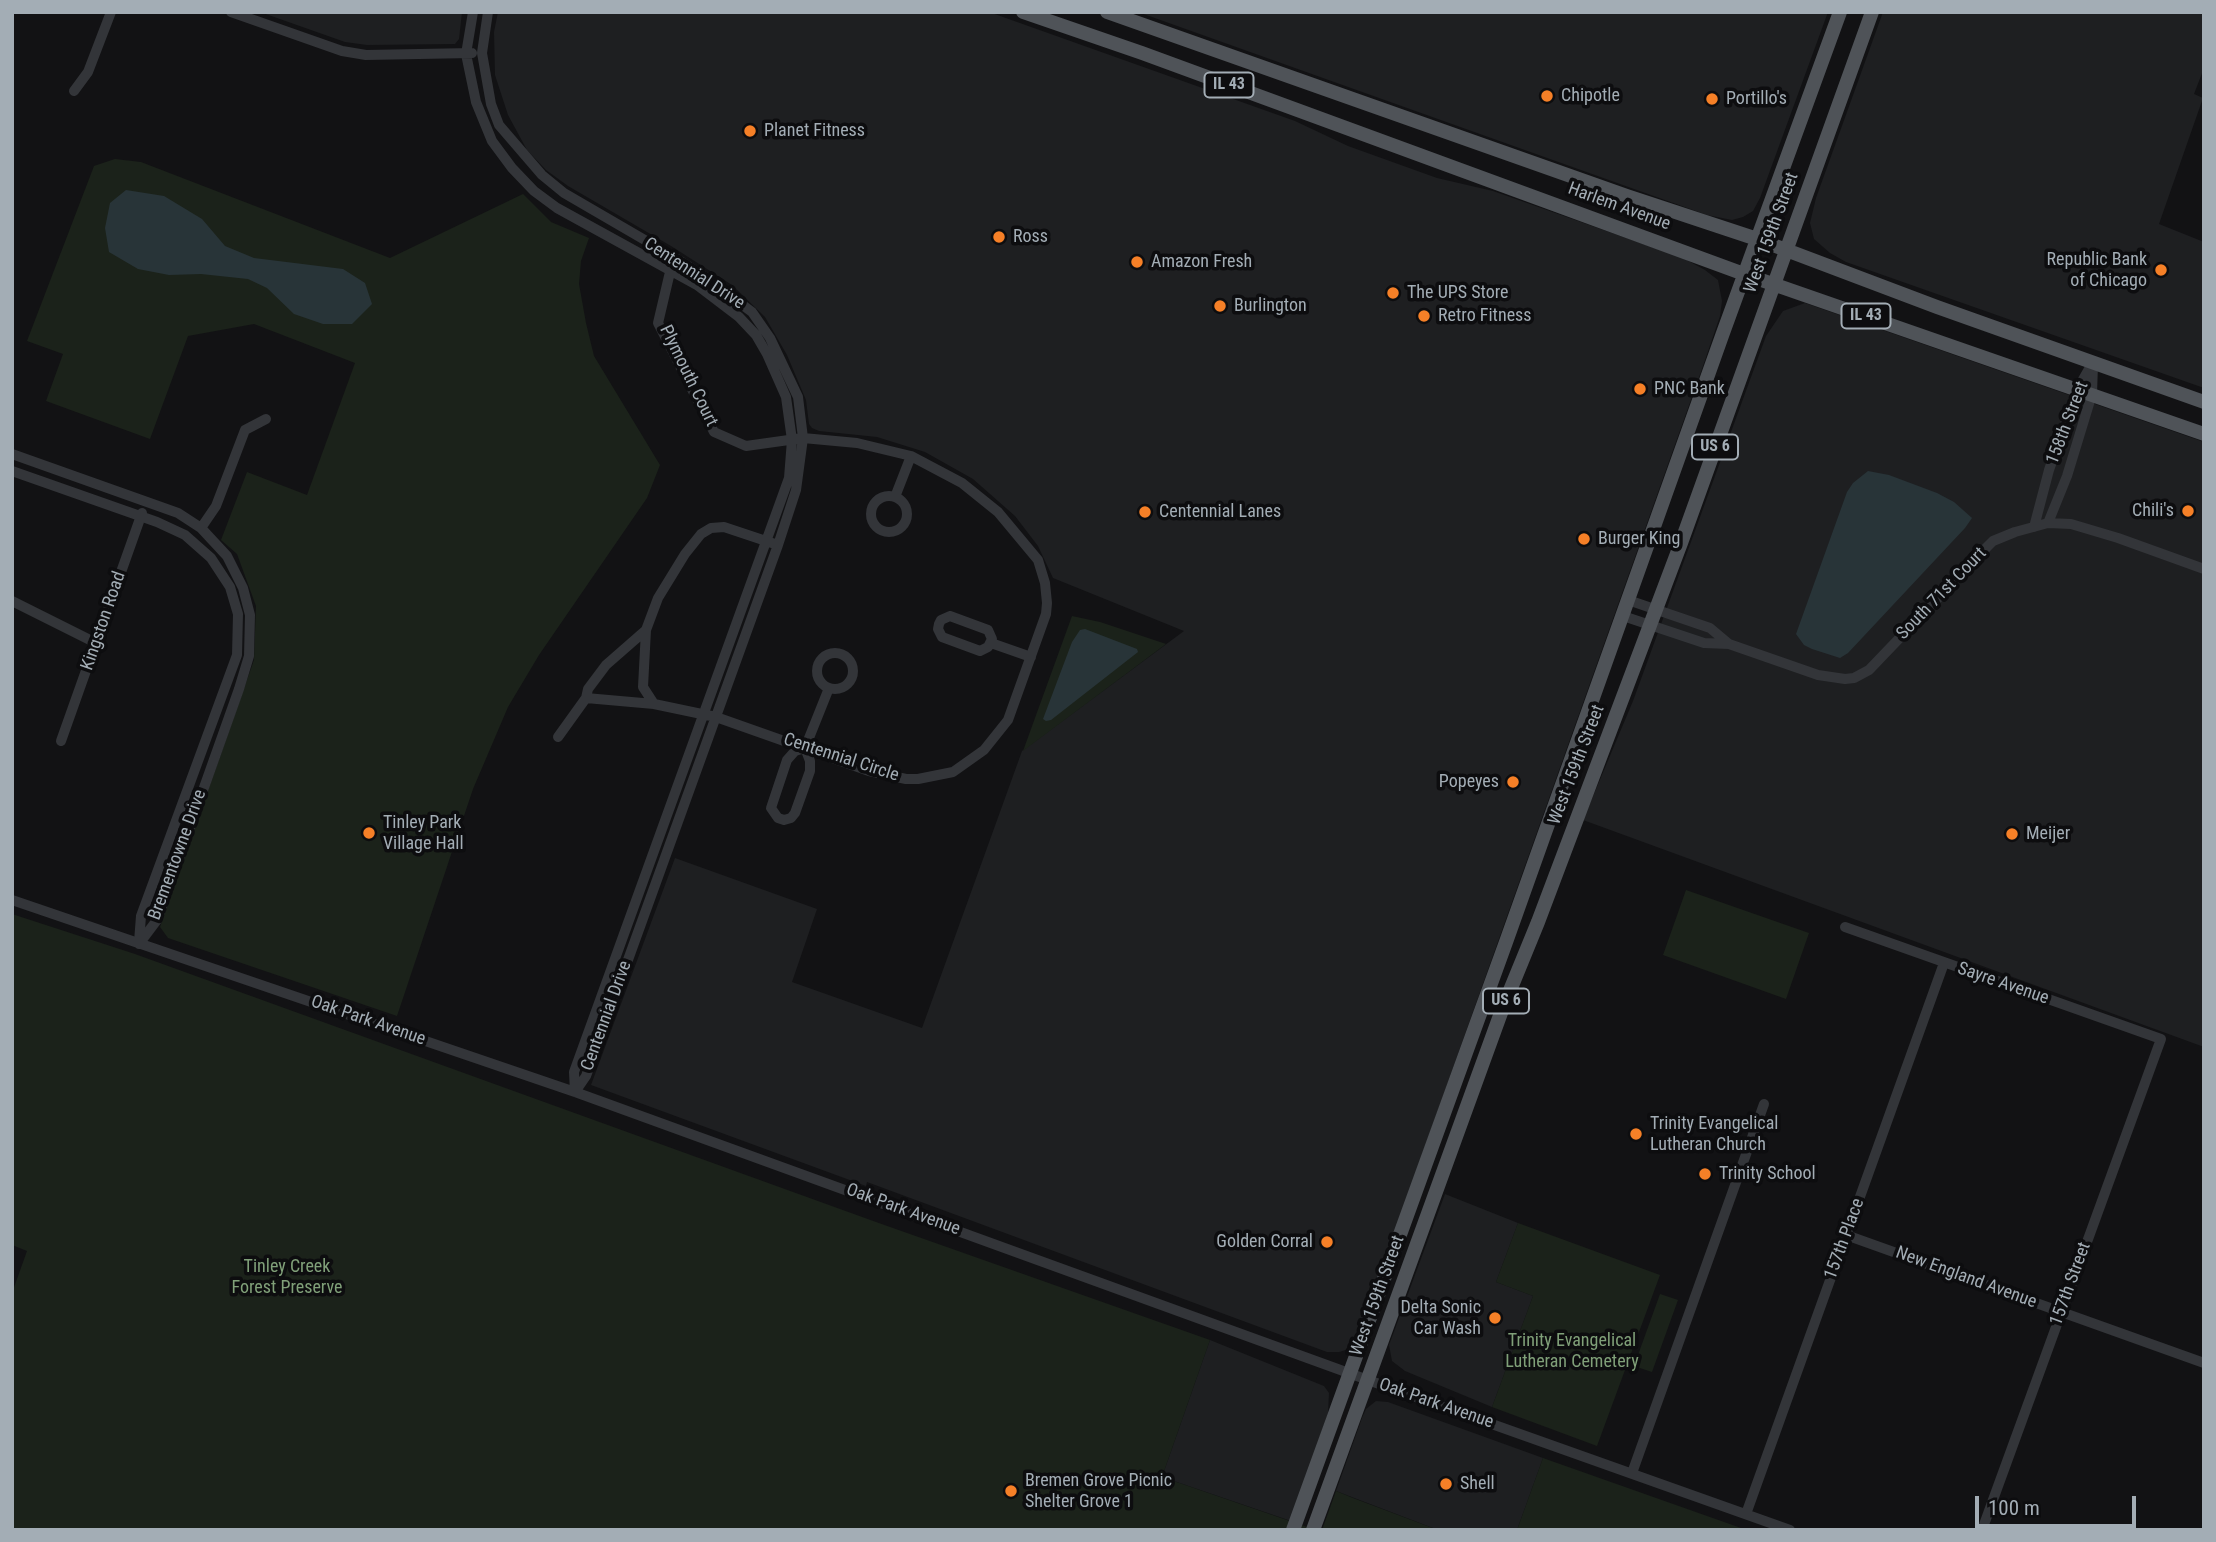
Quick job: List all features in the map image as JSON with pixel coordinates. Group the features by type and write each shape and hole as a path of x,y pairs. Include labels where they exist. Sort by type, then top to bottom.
{"main road":[{"name":"Harlem Avenue","path":"1023,12 1143,53 1744,274 2204,433"},
{"name":"Harlem Avenue","path":"1107,12 1757,239 1937,307 2204,402"},
{"name":"West 159th Street","path":"1293,1530 1840,12"},
{"name":"West 159th Street","path":"1313,1530 1502,1010 1656,610 1872,12"}],"street":[{"path":"74,91 88,72 111,12"},
{"path":"232,12 342,51 366,55 482,53"},
{"path":"466,54 473,12"},
{"name":"Centennial Drive","path":"488,12 482,53 491,104 499,125 542,175 573,199 708,279 752,313 770,338 798,397 796,490 586,1076 575,1092"},
{"name":"Centennial Drive","path":"466,54 476,102 492,141 512,168 534,191 557,208 697,285 739,317 756,335 786,397 798,439 789,478 574,1072 575,1092"},
{"name":"Plymouth Court","path":"670,272 659,323 714,432 746,446 798,439"},
{"name":"158th Street","path":"2034,527 2049,470 2077,390 2093,362"},
{"name":"158th Street","path":"2048,523 2067,476 2092,394 2093,362"},
{"path":"201,528 216,506 245,430 266,419"},
{"name":"Centennial Circle","path":"586,698 654,704 716,717 895,778 918,779 953,772 984,750 1008,720 1044,621 1047,603 1045,583 1038,560 998,512 962,483 911,456 857,443 798,439"},
{"name":"Brementowne Drive","path":"12,454 178,513 201,528 227,556 243,588 250,615 249,656 239,689 157,920 139,944"},
{"path":"895,497 911,456"},
{"name":"Brementowne Drive","path":"12,471 141,516 185,535 211,558 230,587 238,614 236,655 141,916 139,944"},
{"name":"Kingston Road","path":"61,741 146,501"},
{"name":"South 71st Court","path":"1628,600 1710,628 1729,643 1818,675 1838,679 1854,678 1877,663 1993,541 2034,527 2048,523 2071,524 2119,538 2204,569"},
{"path":"654,704 643,687 646,630 658,598 685,554 701,534 711,528 724,527 778,545"},
{"path":"12,601 96,643"},
{"name":"South 71st Court","path":"1622,615 1704,643 1729,643"},
{"path":"945,617 954,617 988,630 991,643 980,651 946,639 939,633 939,624 945,617"},
{"path":"558,737 606,666 646,630"},
{"path":"991,643 1031,657"},
{"path":"226,685 239,689"},
{"path":"805,748 795,751 787,760 771,808 778,818 791,818 795,813 810,771 810,761 805,748 828,688"},
{"name":"Oak Park Avenue","path":"12,900 575,1092 1790,1530"},
{"name":"Sayre Avenue","path":"1845,927 2161,1039"},
{"name":"157th Place","path":"1746,1514 1944,963"},
{"name":"157th Street","path":"1982,1530 2161,1039"},
{"path":"1632,1473 1764,1104"},
{"name":"New England Avenue","path":"1846,1235 2204,1363"}],"shaded area":[{"path":"260,12 462,12 459,39 455,44 367,45 345,42"},
{"path":"498,12 989,12 1295,121 1348,146 1437,178 1493,191 1683,258 1718,280 1722,301 1720,316 1703,366 1355,1343 1349,1349 1327,1352 867,1182 866,1186 591,1085 675,858 817,909 792,982 922,1028 1022,751 1184,631 1053,578 1038,546 1015,516 973,479 925,452 877,437 812,428 806,400 787,355 765,317 732,285 568,186 546,170 527,150 508,115 495,75 494,32"},
{"path":"1138,12 1828,12 1760,198 1753,211 1732,220 1707,215"},
{"path":"1883,12 2204,12 2204,68 2194,94 2203,98 2159,224 2204,242 2204,388 1846,262 1814,239 1810,223 1816,198"},
{"path":"126,190 164,196 202,219 225,246 254,258 343,269 365,283 372,304 352,324 323,324 294,314 267,288 248,279 201,274 169,275 138,269 109,252 105,228 110,203"},
{"path":"1805,303 2204,442 2204,1047 1583,820 1633,701 1766,336 1783,311"},
{"path":"1868,471 1889,475 1937,493 1954,502 1972,518 1848,653 1840,658 1804,645 1796,634 1847,492 1853,483"},
{"path":"1085,629 1137,649 1138,652 1051,720 1046,721 1043,719 1072,642 1080,630"},
{"path":"1445,1194 1518,1223 1496,1282 1533,1296 1492,1407 1405,1371 1392,1361 1389,1345"},
{"path":"1210,1340 1324,1386 1329,1393 1328,1413 1291,1521 1162,1477"},
{"path":"1376,1401 1388,1402 1543,1458 1517,1530 1438,1530 1336,1491 1366,1409"}],"green space":[{"path":"115,159 141,162 390,258 523,194 551,222 589,238 581,261 579,284 594,356 660,465 647,498 539,655 508,707 473,789 397,1016 168,938 160,927 254,660 256,606 237,554 221,540 247,472 307,495 355,363 254,324 188,336 150,439 46,401 63,354 27,341 94,166"},
{"path":"1072,616 1100,622 1166,644 1023,751"},
{"path":"1686,890 1809,933 1786,999 1663,955"},
{"name":"Tinley Creek Forest Preserve","path":"12,914 135,954 1210,1340 1162,1477 1316,1530 12,1530 12,1293 27,1251 12,1245"},
{"name":"Trinity Evangelical Lutheran Cemetery","path":"1518,1223 1660,1275 1597,1446 1492,1407 1533,1296 1496,1282"},
{"path":"1660,1294 1678,1300 1652,1372 1634,1366"},
{"path":"1543,1458 1741,1528 1746,1530 1517,1530"},
{"path":"1336,1491 1353,1498 1438,1530 1322,1530"}],"place":[{"name":"Chipotle","path":"1547,96"},
{"name":"Portillo's","path":"1712,99"},
{"name":"Planet Fitness","path":"750,131"},
{"name":"Ross","path":"999,237"},
{"name":"Amazon Fresh","path":"1137,262"},
{"name":"Republic Bank of Chicago","path":"2161,270"},
{"name":"The UPS Store","path":"1393,293"},
{"name":"Burlington","path":"1220,306"},
{"name":"Retro Fitness","path":"1424,316"},
{"name":"PNC Bank","path":"1640,389"},
{"name":"Chili's","path":"2188,511"},
{"name":"Centennial Lanes","path":"1145,512"},
{"name":"Burger King","path":"1584,539"},
{"name":"Popeyes","path":"1513,782"},
{"name":"Tinley Park Village Hall","path":"369,833"},
{"name":"Meijer","path":"2012,834"},
{"name":"Trinity Evangelical Lutheran Church","path":"1636,1134"},
{"name":"Trinity School","path":"1705,1174"},
{"name":"Golden Corral","path":"1327,1242"},
{"name":"Delta Sonic Car Wash","path":"1495,1318"},
{"name":"Shell","path":"1446,1484"},
{"name":"Bremen Grove Picnic Shelter Grove 1","path":"1011,1491"}]}
